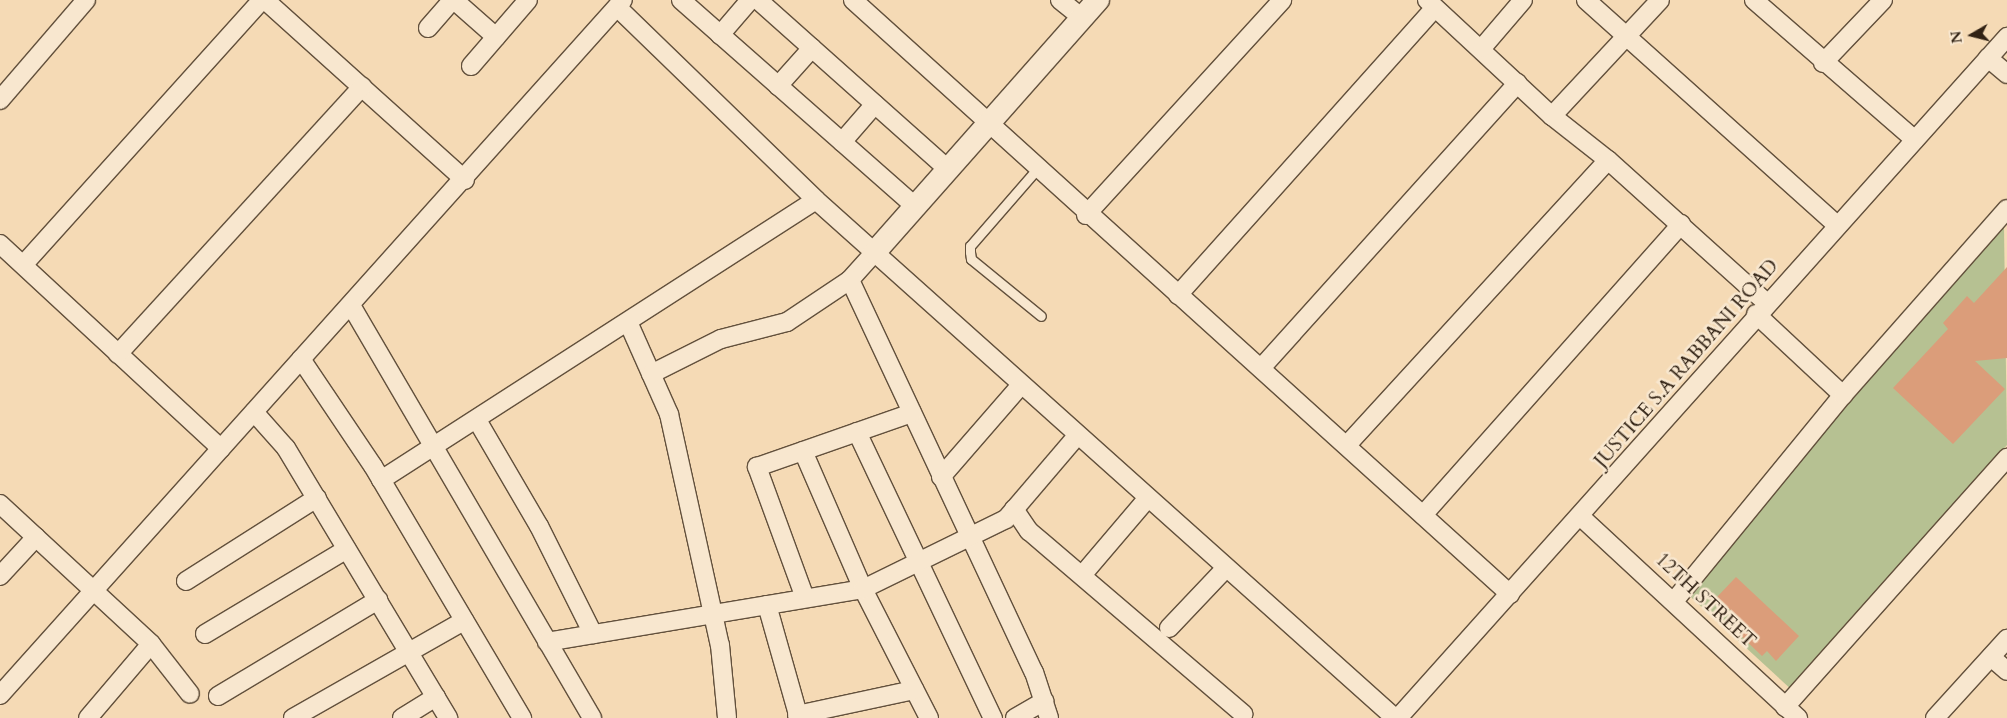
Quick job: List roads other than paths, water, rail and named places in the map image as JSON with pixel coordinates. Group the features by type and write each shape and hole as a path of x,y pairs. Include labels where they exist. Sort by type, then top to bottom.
{"street":[{"path":"0,100 86,0"},
{"path":"24,264 263,0 465,180"},
{"path":"428,28 453,0 496,37"},
{"path":"471,66 528,0"},
{"path":"681,0 914,206"},
{"path":"720,34 750,0"},
{"path":"758,0 948,169"},
{"path":"853,0 990,122 1086,215 1262,367 1510,594"},
{"path":"1060,0 1082,18"},
{"path":"651,374 721,339 787,322 850,280 1098,0"},
{"path":"1086,215 1282,0"},
{"path":"1482,48 1523,0"},
{"path":"1586,0 1837,225"},
{"path":"1552,116 1627,38 1660,0"},
{"path":"1754,0 1823,63 1915,140"},
{"path":"1823,63 1883,0"},
{"path":"0,695 93,588 301,359 352,307 620,4 816,200 1020,386 1396,718"},
{"path":"1178,295 1431,4 1482,48 1552,116 1608,160 1681,224 1843,395"},
{"name":"JUSTICE S.A RABBANI ROAD","path":"1396,718 1581,517 1762,308 2007,37"},
{"path":"778,86 812,48"},
{"path":"1988,58 2007,74"},
{"path":"1262,367 1518,83"},
{"path":"118,354 362,87"},
{"path":"842,142 875,104"},
{"path":"1348,445 1608,160"},
{"path":"381,480 477,420 816,200"},
{"path":"1674,600 1843,395 2007,209"},
{"path":"1423,515 1681,224"},
{"path":"0,244 24,264 221,449"},
{"path":"850,280 1044,701 1049,718"},
{"path":"352,307 436,446 592,718"},
{"path":"628,322 669,414 714,613 727,718"},
{"path":"301,359 381,480 522,718"},
{"path":"941,476 1020,386"},
{"path":"254,412 286,448 448,718"},
{"path":"805,598 757,467 912,413"},
{"path":"477,420 539,526 593,634"},
{"path":"857,432 993,718"},
{"path":"548,642 863,589 1006,519 1077,436"},
{"path":"803,451 863,589 929,718"},
{"path":"1792,712 2007,458"},
{"path":"186,581 317,498"},
{"path":"1084,573 1147,498"},
{"path":"0,504 93,588 151,644 190,694"},
{"path":"1014,509 1030,531 1243,714"},
{"name":"12TH STREET","path":"1581,517 1674,600 1792,712"},
{"path":"0,576 36,537"},
{"path":"205,634 347,549"},
{"path":"1169,628 1226,568"},
{"path":"218,696 378,600"},
{"path":"767,605 798,716 914,690"},
{"path":"293,718 464,621"},
{"path":"1935,718 2007,639"},
{"path":"88,718 151,644"},
{"path":"1991,657 2007,671"},
{"path":"402,718 436,697"},
{"path":"1015,718 1044,701"}],"lane":[{"path":"1037,169 970,246 970,252 971,259 1041,316"}]}
